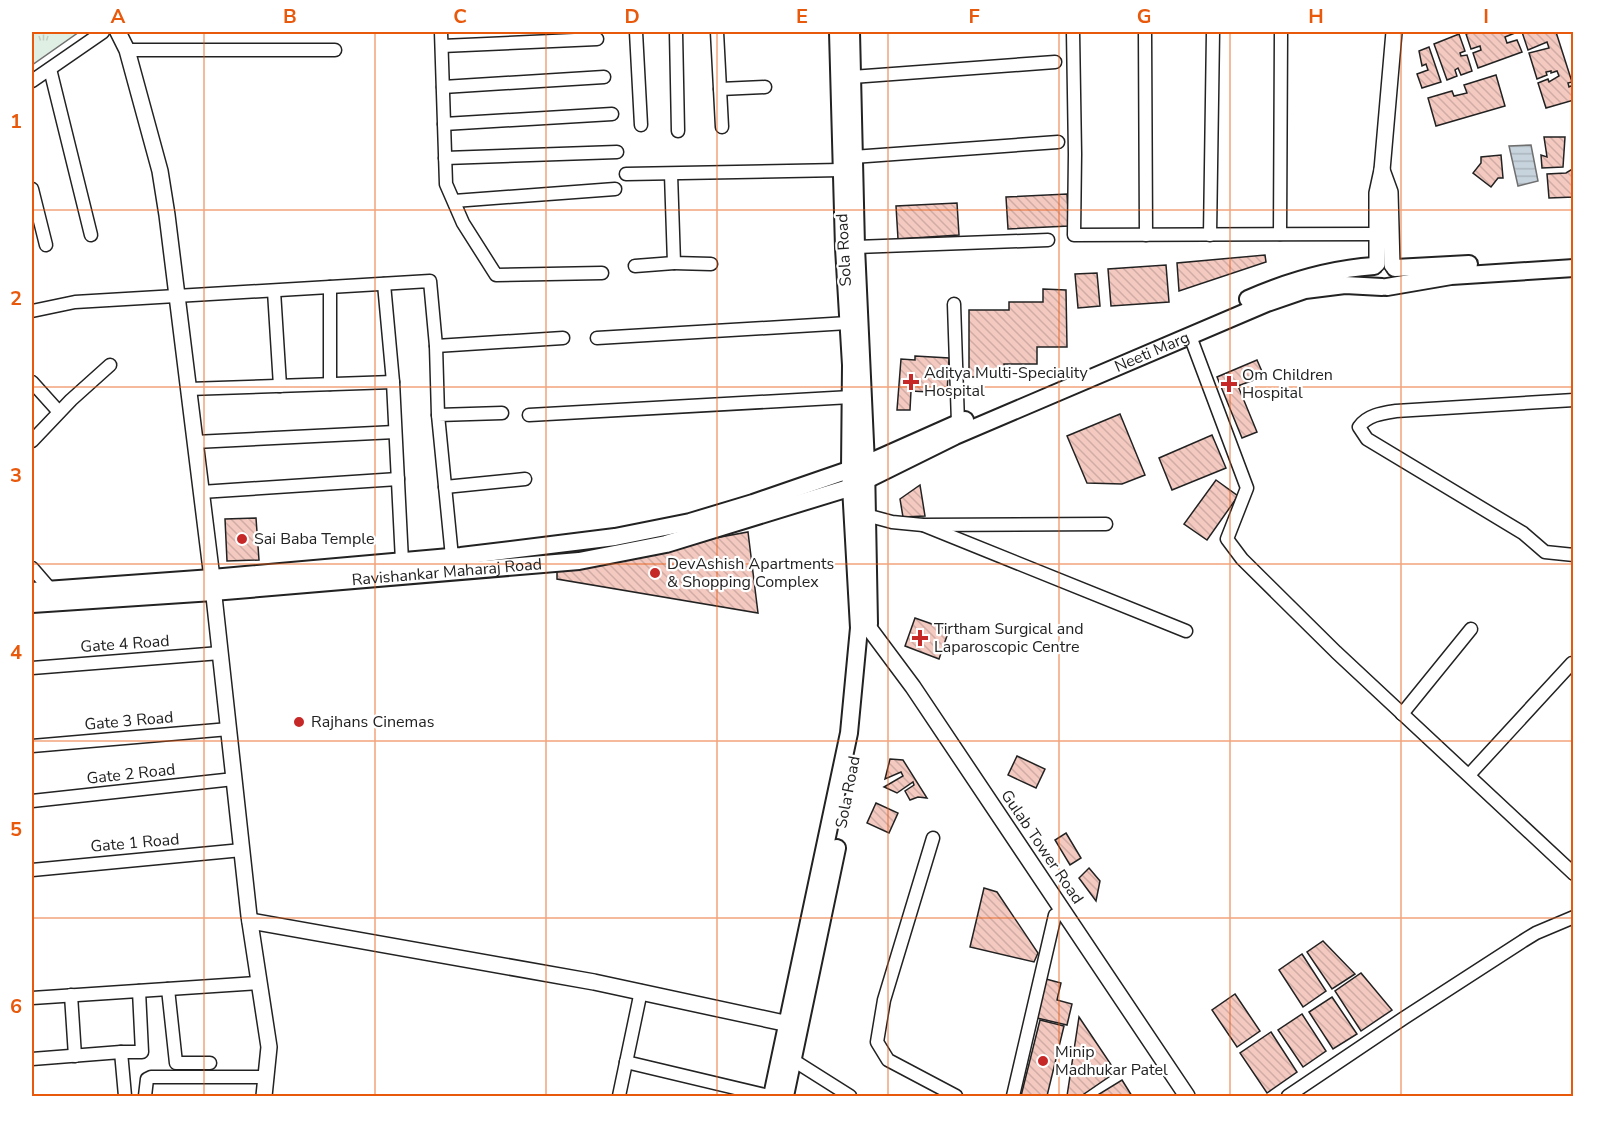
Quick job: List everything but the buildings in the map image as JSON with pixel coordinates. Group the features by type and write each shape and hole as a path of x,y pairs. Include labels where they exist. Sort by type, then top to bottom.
{"main road":[{"name":"Sola Road","path":"838,32 843,248 851,397 858,467"},
{"name":"Sola Road","path":"851,32 858,467"},
{"name":"Ravishankar Maharaj Road","path":"32,604 615,537 690,522 858,467 1275,287 1308,277 1347,268 1574,256"},
{"path":"1385,266 1396,278 1391,285 1385,287"},
{"name":"Neeti Marg","path":"858,485 955,436 1267,303 1305,290 1345,285 1385,287 1451,276 1573,268"},
{"path":"858,467 858,485"},
{"name":"Sola Road","path":"771,1096 794,1025 849,733 864,635 866,515 858,485"},
{"name":"Sola Road","path":"858,485 864,635"},
{"name":"Ravishankar Maharaj Road","path":"32,591 213,585 579,561 666,543 858,485"},
{"name":"Sola Road","path":"785,1096 793,1060 794,1025"}],"street":[{"path":"32,81 103,32"},
{"path":"118,32 127,50 160,171 213,585 250,921 269,1047 264,1096"},
{"path":"441,32 446,184 463,223 496,275 602,273"},
{"path":"636,32 641,125"},
{"path":"676,32 678,131"},
{"path":"717,32 722,127"},
{"path":"1072,32 1074,235 1378,234"},
{"path":"1144,32 1146,235"},
{"path":"1210,235 1213,32"},
{"path":"1280,234 1281,32"},
{"path":"1385,266 1378,234 1377,193 1382,170 1394,32"},
{"path":"442,46 597,39"},
{"path":"127,50 335,50"},
{"path":"852,77 1055,62"},
{"path":"50,69 91,235"},
{"path":"443,87 604,78"},
{"path":"720,89 765,87"},
{"path":"444,124 612,114"},
{"path":"854,157 1058,142"},
{"path":"445,158 617,152"},
{"path":"626,174 842,170"},
{"path":"1382,170 1390,192 1385,266"},
{"path":"671,174 674,263"},
{"path":"32,189 46,245"},
{"path":"454,201 615,189"},
{"path":"855,247 1048,240"},
{"path":"635,266 674,263 711,264"},
{"path":"1573,268 1574,273"},
{"path":"32,311 75,302 430,281 436,346 438,415 452,557"},
{"path":"384,284 393,382 402,561"},
{"path":"330,287 330,384"},
{"path":"274,291 280,386"},
{"path":"954,304 958,423"},
{"path":"597,339 848,323"},
{"path":"1190,336 1247,488 1227,539 1249,566 1402,714 1574,874"},
{"path":"436,346 563,338"},
{"path":"32,441 59,412 110,365"},
{"path":"32,382 59,412"},
{"path":"188,389 393,382"},
{"path":"529,415 851,397"},
{"path":"1574,400 1396,411 1377,414 1359,427 1367,439 1524,533 1545,552 1574,555"},
{"path":"438,415 502,413"},
{"path":"195,442 395,432"},
{"path":"201,492 398,479"},
{"path":"445,487 525,479"},
{"path":"866,515 892,522 923,525 1106,524"},
{"path":"923,525 1186,631"},
{"path":"32,568 51,590"},
{"path":"1402,714 1471,629"},
{"path":"864,635 1176,1096"},
{"name":"Gulab Tower Road","path":"864,635 913,687 1187,1096"},
{"name":"Gate 4 Road","path":"32,668 220,653"},
{"path":"1469,775 1572,663"},
{"name":"Gate 3 Road","path":"32,746 229,729"},
{"name":"Gate 2 Road","path":"32,801 234,778"},
{"path":"933,838 884,1000 877,1042 888,1060 956,1096"},
{"name":"Gate 1 Road","path":"32,870 242,850"},
{"path":"1013,1096 1055,915"},
{"path":"1287,1096 1530,937 1574,917"},
{"path":"250,921 641,991 794,1025"},
{"path":"32,998 258,983"},
{"path":"168,988 176,1063 210,1063"},
{"path":"32,1059 142,1052 139,990"},
{"path":"618,1096 641,991"},
{"path":"71,995 75,1056"},
{"path":"121,1052 125,1096"},
{"path":"793,1060 850,1096"},
{"path":"626,1062 771,1096"},
{"path":"145,1096 147,1079 151,1077 267,1077"}],"green space":[{"path":"32,32 79,32 32,65"}],"shaded area":[{"path":"1531,145 1538,181 1518,186 1509,146"}],"place":[{"name":"Aditya Multi-Speciality Hospital","path":"911,382"},
{"name":"Om Children Hospital","path":"1229,384"},
{"name":"Sai Baba Temple","path":"242,539"},
{"name":"DevAshish Apartments & Shopping Complex","path":"655,573"},
{"name":"Tirtham Surgical and Laparoscopic Centre","path":"920,638"},
{"name":"Rajhans Cinemas","path":"299,722"},
{"name":"Minip Madhukar Patel","path":"1043,1061"}]}
